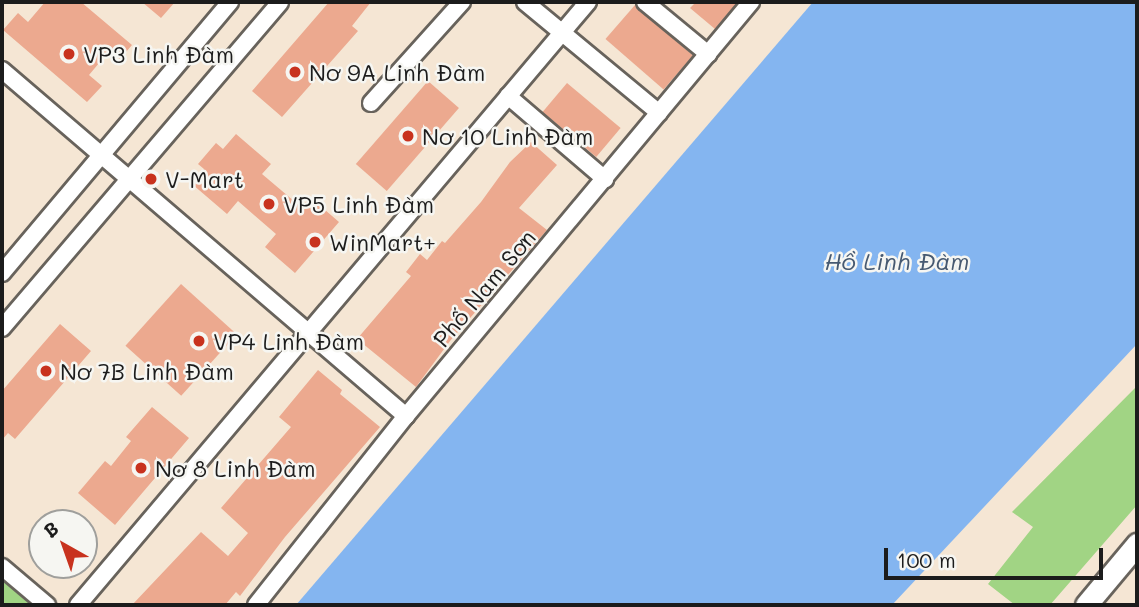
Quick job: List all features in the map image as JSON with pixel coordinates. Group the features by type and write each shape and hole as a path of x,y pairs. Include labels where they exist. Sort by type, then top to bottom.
{"street":[{"path":"2,273 230,2"},
{"path":"2,328 280,2"},
{"path":"371,103 462,2"},
{"path":"525,2 659,113"},
{"path":"78,605 588,2"},
{"path":"645,2 708,54"},
{"name":"Phố Nam Sơn","path":"256,605 407,416 751,2"},
{"path":"2,70 407,416"},
{"path":"508,96 605,179"},
{"path":"1086,605 1137,544"},
{"path":"2,567 47,605"}],"green space":[{"path":"1137,386 1137,505 1050,605 1015,605 988,584 1033,527 1012,512"},
{"path":"2,578 33,605 2,605"}],"water":[{"name":"Hồ Linh Đàm","path":"813,2 1137,2 1137,344 892,605 296,605"}],"building":[{"name":"VP3 Linh Đàm","path":"45,2 81,2 132,45 120,59 110,50 89,75 102,86 87,102 3,30 18,13 28,22"},
{"path":"142,2 175,2 161,18"},
{"name":"Nơ 9A Linh Đàm","path":"329,2 371,2 352,26 358,31 282,117 252,91"},
{"path":"696,2 738,2 715,29 690,8"},
{"path":"635,5 693,56 664,89 605,39"},
{"name":"Nơ 10 Linh Đàm","path":"428,81 459,108 387,191 356,164"},
{"path":"567,83 621,128 596,157 543,112"},
{"name":"VP5 Linh Đàm","path":"236,134 271,164 262,174 301,207 310,197 339,222 295,273 265,247 276,234 238,201 227,214 192,184 204,169 198,164 216,143 223,149"},
{"path":"531,142 557,165 519,208 547,230 450,341 416,387 357,339 411,276 406,272 420,254 427,260 442,241 445,243 481,202 510,162"},
{"name":"VP4 Linh Đàm","path":"181,284 237,334 181,396 125,346"},
{"name":"Nơ 7B Linh Đàm","path":"60,324 91,351 15,439 8,433 2,440 2,391"},
{"path":"318,370 342,390 340,394 380,427 285,537 240,596 236,592 225,605 132,605 201,532 228,556 248,533 221,508 291,427 279,417"},
{"name":"Nơ 8 Linh Đàm","path":"152,407 189,438 115,525 78,493 105,461 111,466 131,441 126,437"}],"place":[{"name":"VP3 Linh Đàm","path":"69,54"},
{"name":"Nơ 9A Linh Đàm","path":"295,72"},
{"name":"Nơ 10 Linh Đàm","path":"408,136"},
{"name":"V-Mart","path":"151,179"},
{"name":"VP5 Linh Đàm","path":"269,204"},
{"name":"WinMart+","path":"315,242"},
{"name":"VP4 Linh Đàm","path":"199,341"},
{"name":"Nơ 7B Linh Đàm","path":"46,371"},
{"name":"Nơ 8 Linh Đàm","path":"141,468"}]}
